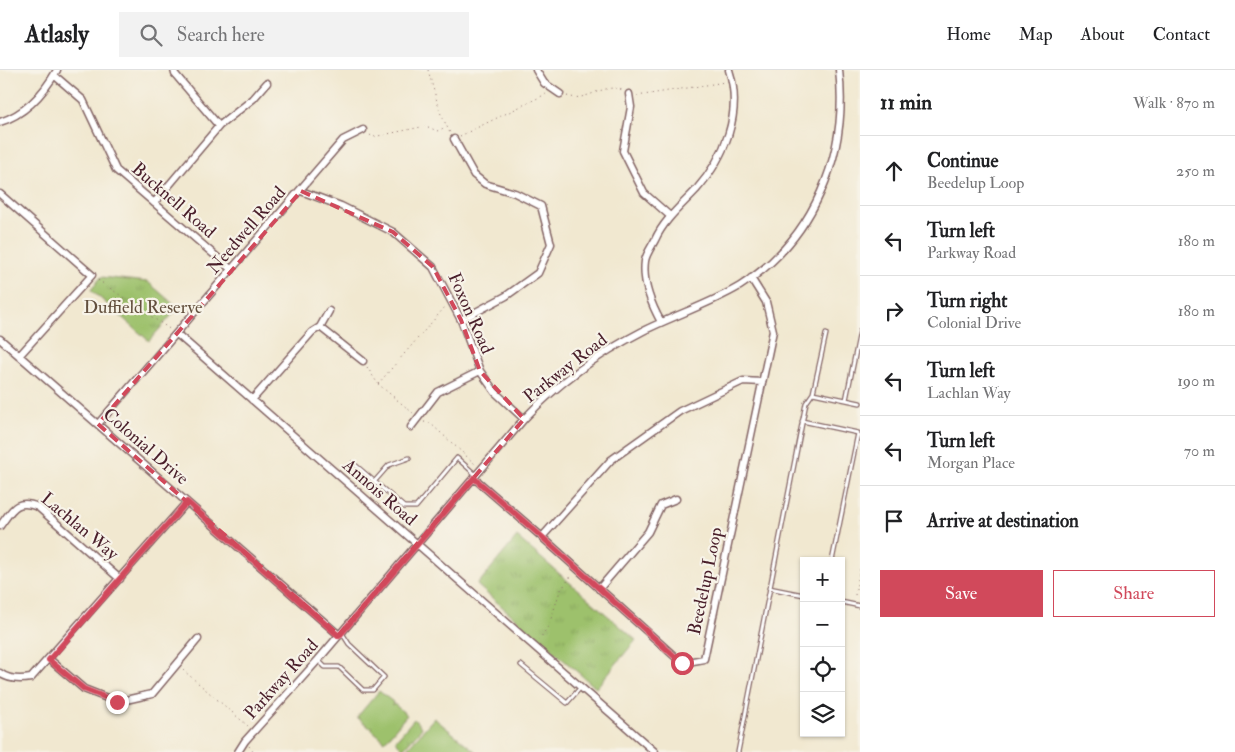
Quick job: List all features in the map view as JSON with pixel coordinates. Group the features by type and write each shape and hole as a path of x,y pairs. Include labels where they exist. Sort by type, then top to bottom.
{"street":[{"path":"174,70 175,74 219,126"},
{"path":"536,70 544,83 560,94"},
{"path":"661,322 648,298 645,260 662,225 697,188 720,156 732,122 735,99 733,81 729,70"},
{"name":"Parkway Road","path":"238,752 254,731 341,634 524,419 547,396 587,365 625,340 730,291 751,278 776,257 797,233 823,190 832,163 839,129 842,97 839,70"},
{"path":"0,122 27,107 42,94 56,73"},
{"name":"Bucknell Road","path":"56,73 83,100 116,170 232,270"},
{"path":"154,203 219,126 253,99 267,83"},
{"path":"629,94 631,107 623,152 644,193 670,216"},
{"name":"Needwell Road","path":"98,424 343,140 363,130"},
{"path":"454,139 474,175 485,184 515,193 541,206 551,244 538,273 506,296 461,320"},
{"name":"Foxon Road","path":"301,190 341,206 393,232 433,267 461,320 480,371 495,392 524,419"},
{"path":"0,194 92,275 19,356"},
{"name":"Beedelup Loop","path":"476,477 682,663 704,658 772,331 766,302 751,278"},
{"path":"252,400 312,332 320,327 328,311"},
{"path":"320,327 363,361"},
{"name":"Annois Road","path":"177,334 655,752"},
{"name":"Colonial Drive","path":"0,339 341,634"},
{"path":"411,427 438,392 480,371"},
{"path":"542,537 611,460 680,411 743,381 762,382"},
{"path":"599,589 648,532 661,505 676,499"},
{"name":"Lachlan Way","path":"0,526 16,505 27,502 38,507 120,579"},
{"name":"Lachlan Way","path":"0,673 19,680 31,678 49,660 187,502"},
{"path":"49,660 84,689 117,702 152,694 198,639"}],"lane":[{"path":"846,400 860,331"},
{"path":"738,752 802,421 806,404 813,393 826,334"},
{"path":"813,393 860,403"},
{"path":"802,421 858,433 833,557"},
{"path":"374,482 388,465 409,458"},
{"path":"353,463 404,508 416,507 457,458 476,477"},
{"path":"769,588 800,594"},
{"path":"845,603 860,606"},
{"path":"318,660 326,667 339,666 364,690 373,690 384,677 348,644 341,634"},
{"path":"521,665 567,703 581,687"}],"path":[{"path":"428,70 446,127 454,139 482,127 553,90"},
{"path":"560,94 574,99 611,87 621,88 629,94 641,97 733,81"},
{"path":"363,130 372,137 426,126 437,132 446,127"},
{"path":"92,275 177,334"},
{"path":"378,384 452,302"},
{"path":"363,361 378,384 417,418 430,423 475,464"},
{"path":"855,595 860,568"},
{"path":"534,646 549,625 560,591 577,569"},
{"path":"177,664 254,731"}],"highlighted area":[{"path":"301,191 393,232 433,267 461,320 480,371 524,419 339,635 98,424"}],"green space":[{"name":"Duffield Reserve","path":"101,277 148,282 178,308 149,341 91,290"},
{"path":"517,537 636,640 596,688 477,585"},
{"path":"379,691 393,702 392,706 394,704 407,715 385,741 372,730 372,726 370,728 357,717"},
{"path":"434,718 476,752 404,752"},
{"path":"414,719 422,728 403,749 395,741"}],"route":[{"path":"117,702 84,689 49,660 187,502 339,636 474,478 682,663"}]}
